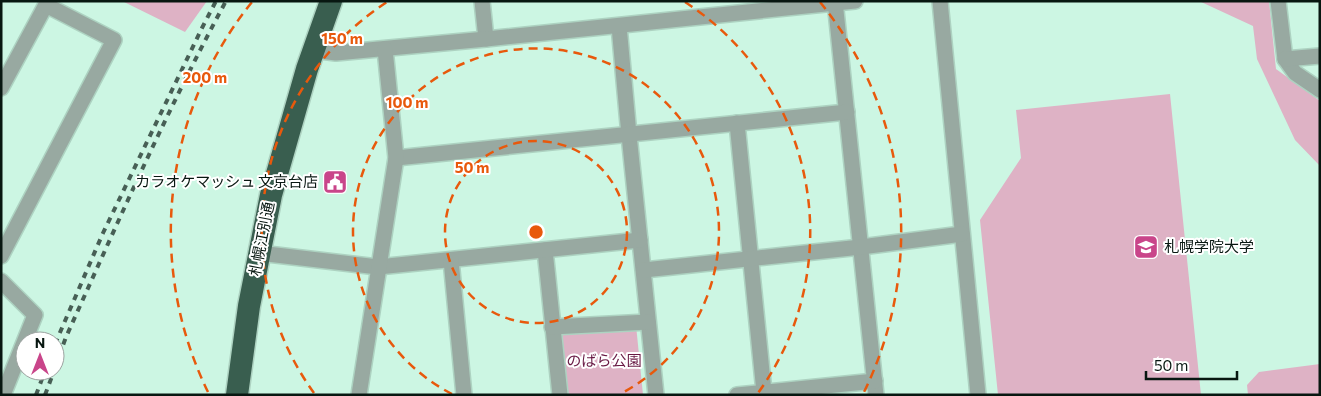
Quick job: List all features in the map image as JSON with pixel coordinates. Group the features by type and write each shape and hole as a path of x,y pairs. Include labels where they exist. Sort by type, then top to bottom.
{"highway":[{"name":"札幌江別通","path":"237,395 249,306 271,195 312,50 330,1"}],"street":[{"path":"482,1 486,39"},
{"path":"312,50 336,53 385,49 619,26 736,7 854,1"},
{"path":"940,1 978,395"},
{"path":"1278,1 1285,59 1296,73 1320,90"},
{"path":"737,395 764,392 875,388 835,2"},
{"path":"1,88 47,3 114,40 1,256"},
{"path":"619,26 656,395"},
{"path":"359,395 396,158 385,49"},
{"path":"1285,59 1320,56"},
{"path":"396,158 847,112"},
{"path":"737,123 764,392"},
{"path":"644,270 861,247 962,234"},
{"path":"259,253 378,267 640,240"},
{"path":"545,250 560,395"},
{"path":"451,260 464,395"},
{"path":"1,282 35,315 3,395"},
{"path":"552,327 648,322"}],"green space":[{"path":"122,1 207,1 185,32"},
{"path":"1199,1 1269,1 1276,69 1320,101 1320,166 1295,140 1257,59 1253,26"},
{"path":"1170,94 1201,395 998,395 980,220 1021,158 1016,110"},
{"name":"のばら公園","path":"636,325 643,395 564,395 556,331"},
{"path":"1320,364 1320,395 1248,395 1247,385 1259,372"}],"railway":[{"path":"61,331 103,233 216,1"},
{"path":"65,340 143,167 226,1"},
{"path":"36,395 41,381"},
{"path":"45,395 50,381"}],"place":[{"name":"カラオケマッシュ 文京台店","path":"335,182"},
{"name":"札幌学院大学","path":"1146,247"}]}
